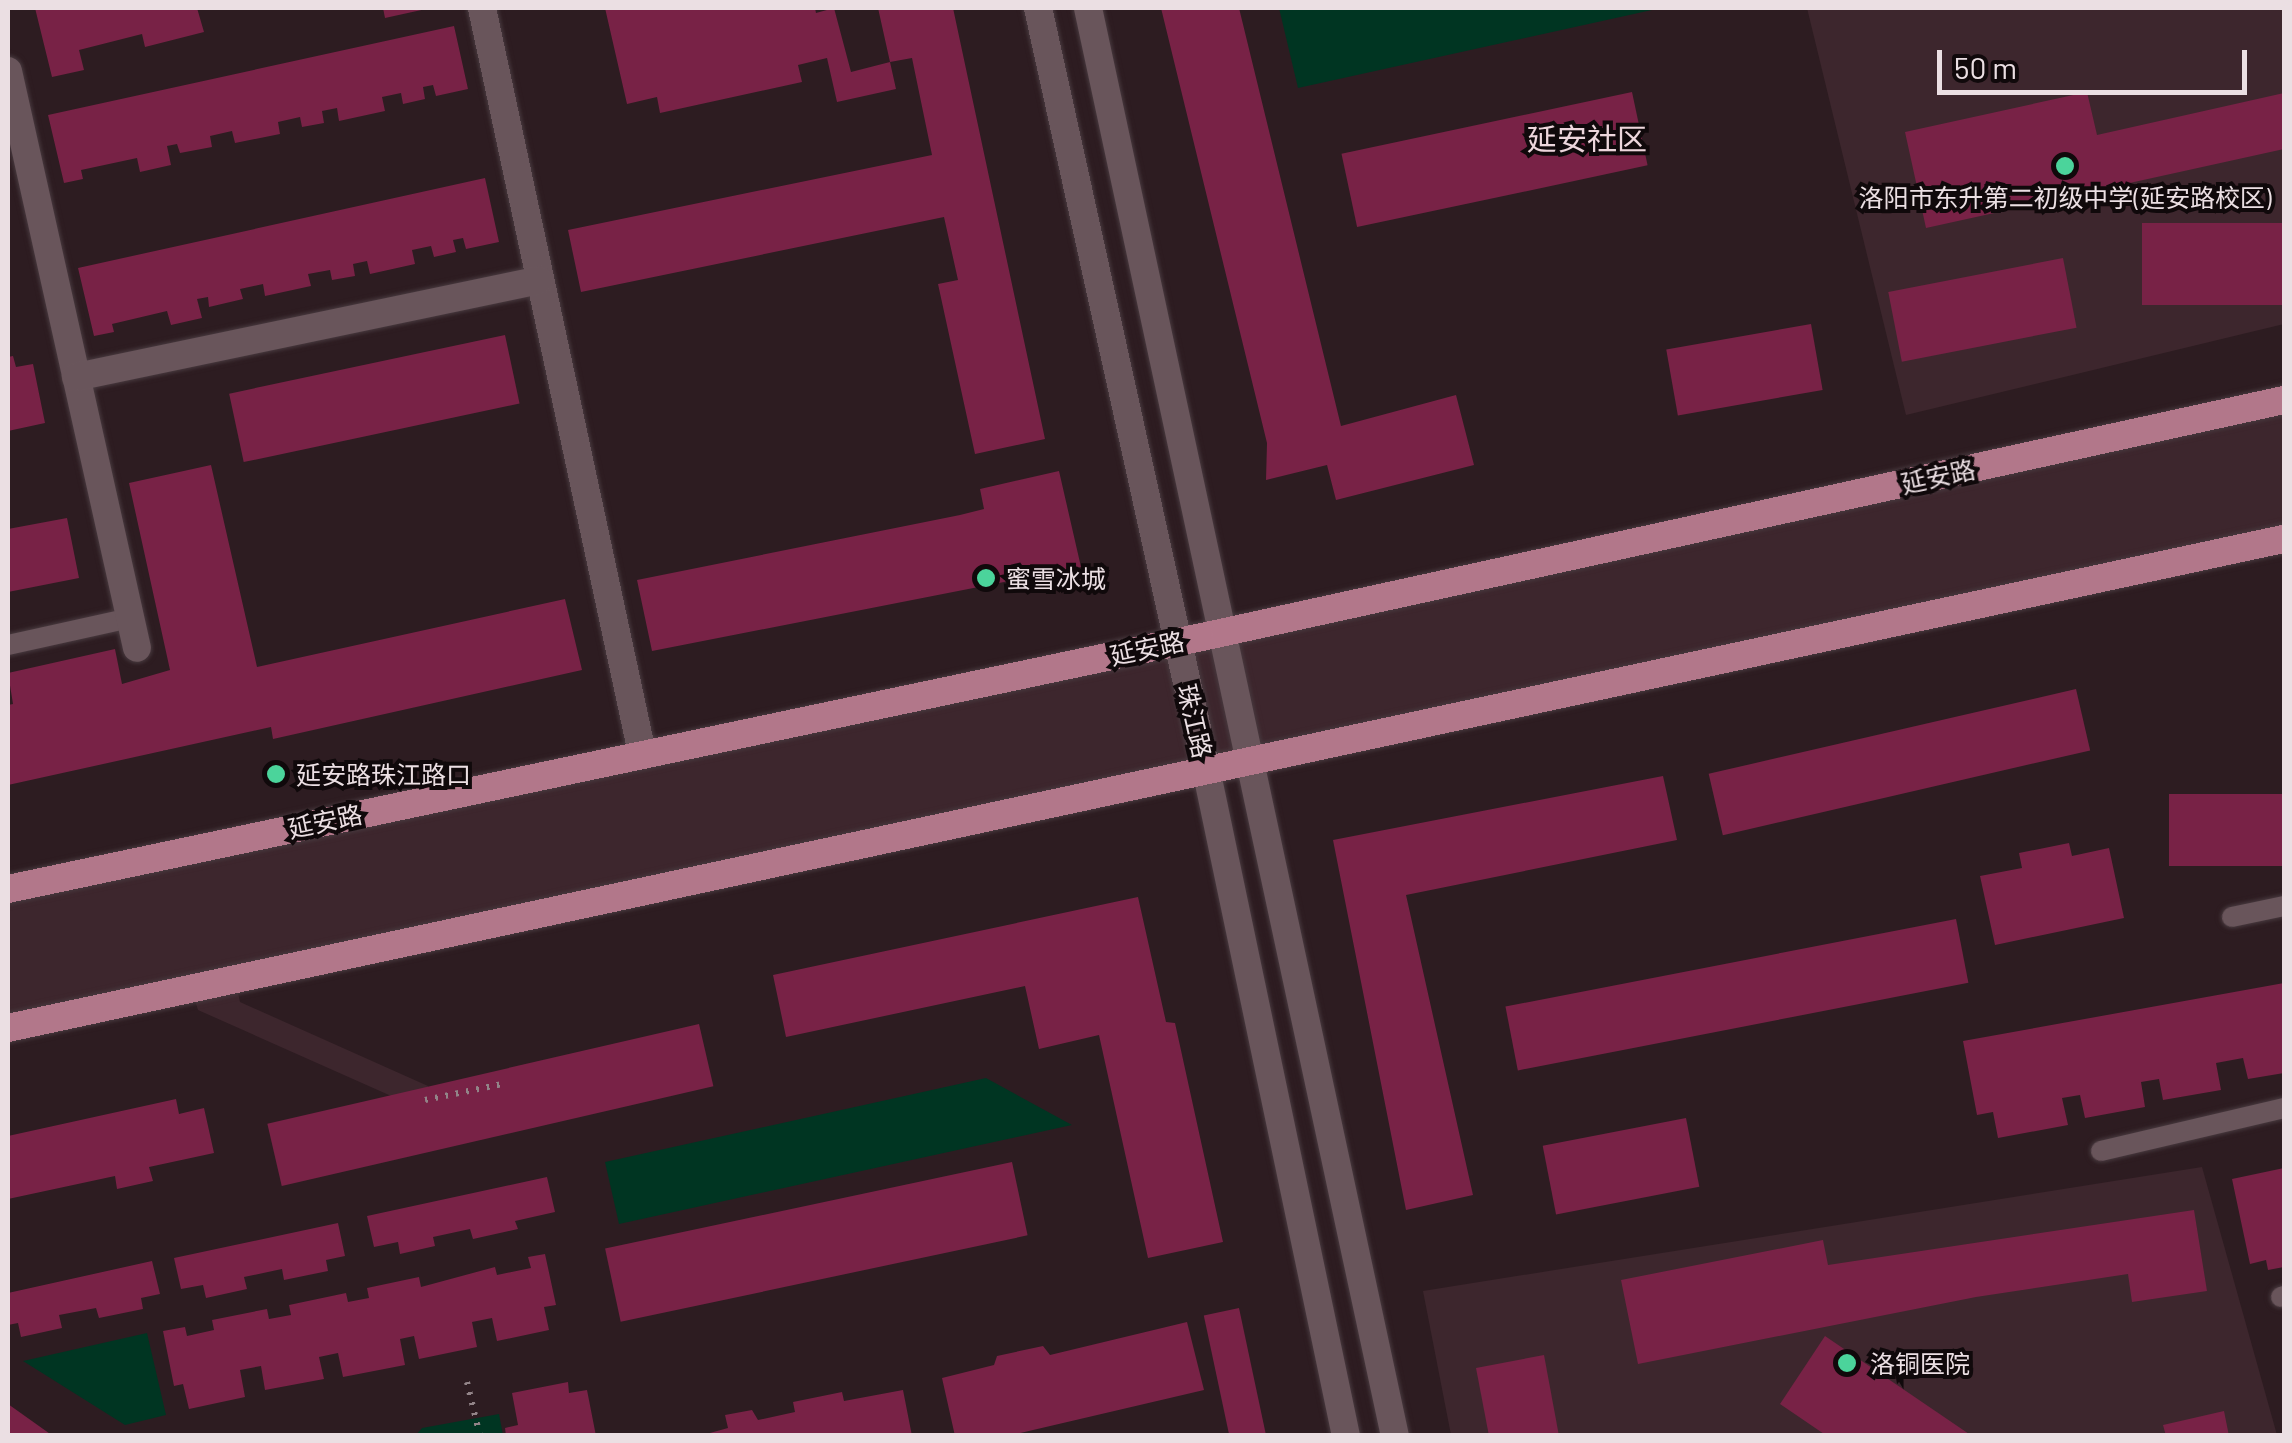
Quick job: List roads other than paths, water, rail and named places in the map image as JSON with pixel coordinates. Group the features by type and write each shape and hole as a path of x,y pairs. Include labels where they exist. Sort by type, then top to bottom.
{"main road":[{"path":"482,8 642,753"},
{"name":"珠江路","path":"1038,8 1206,769 1346,1436"},
{"name":"珠江路","path":"1088,8 1253,759 1395,1436"},
{"path":"8,71 137,648"},
{"path":"76,378 539,280"},
{"name":"延安路","path":"8,890 1225,632 2284,400"},
{"path":"8,1028 2284,539"}],"lane":[{"path":"8,645 130,618"},
{"path":"2232,917 2284,906"},
{"path":"2100,1151 2284,1108"}],"place":[{"name":"洛阳市东升第二初级中学(延安路校区)","path":"2065,166"},
{"name":"蜜雪冰城","path":"986,578"},
{"name":"延安路珠江路口","path":"276,774"},
{"name":"洛铜医院","path":"1847,1363"}],"district":[{"name":"延安社区","path":"1587,138"}]}
